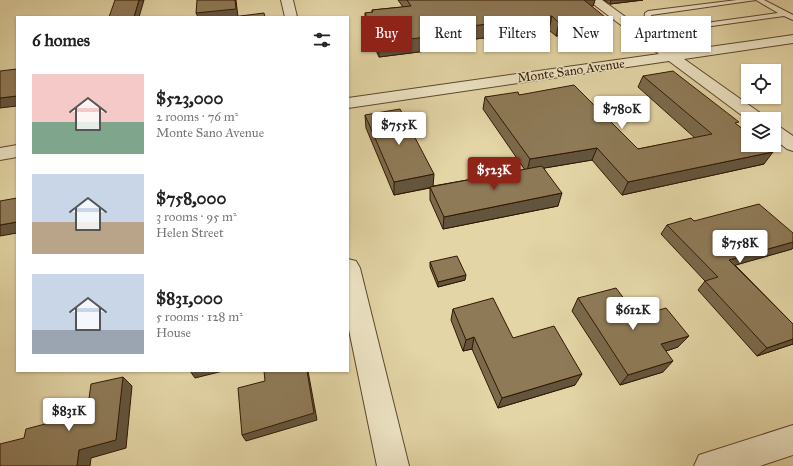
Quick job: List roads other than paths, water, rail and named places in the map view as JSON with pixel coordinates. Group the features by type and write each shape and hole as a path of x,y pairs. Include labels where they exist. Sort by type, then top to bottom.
{"street":[{"path":"288,0 291,16"},
{"path":"594,0 621,19"},
{"name":"Monte Sano Avenue","path":"349,103 793,39"},
{"path":"666,52 748,112"},
{"path":"781,136 793,145"},
{"path":"0,154 16,151"},
{"path":"349,272 393,466"},
{"path":"710,466 793,440"}],"lane":[{"path":"648,16 648,13 753,0"},
{"path":"759,0 793,18"},
{"path":"711,24 785,14"}]}
